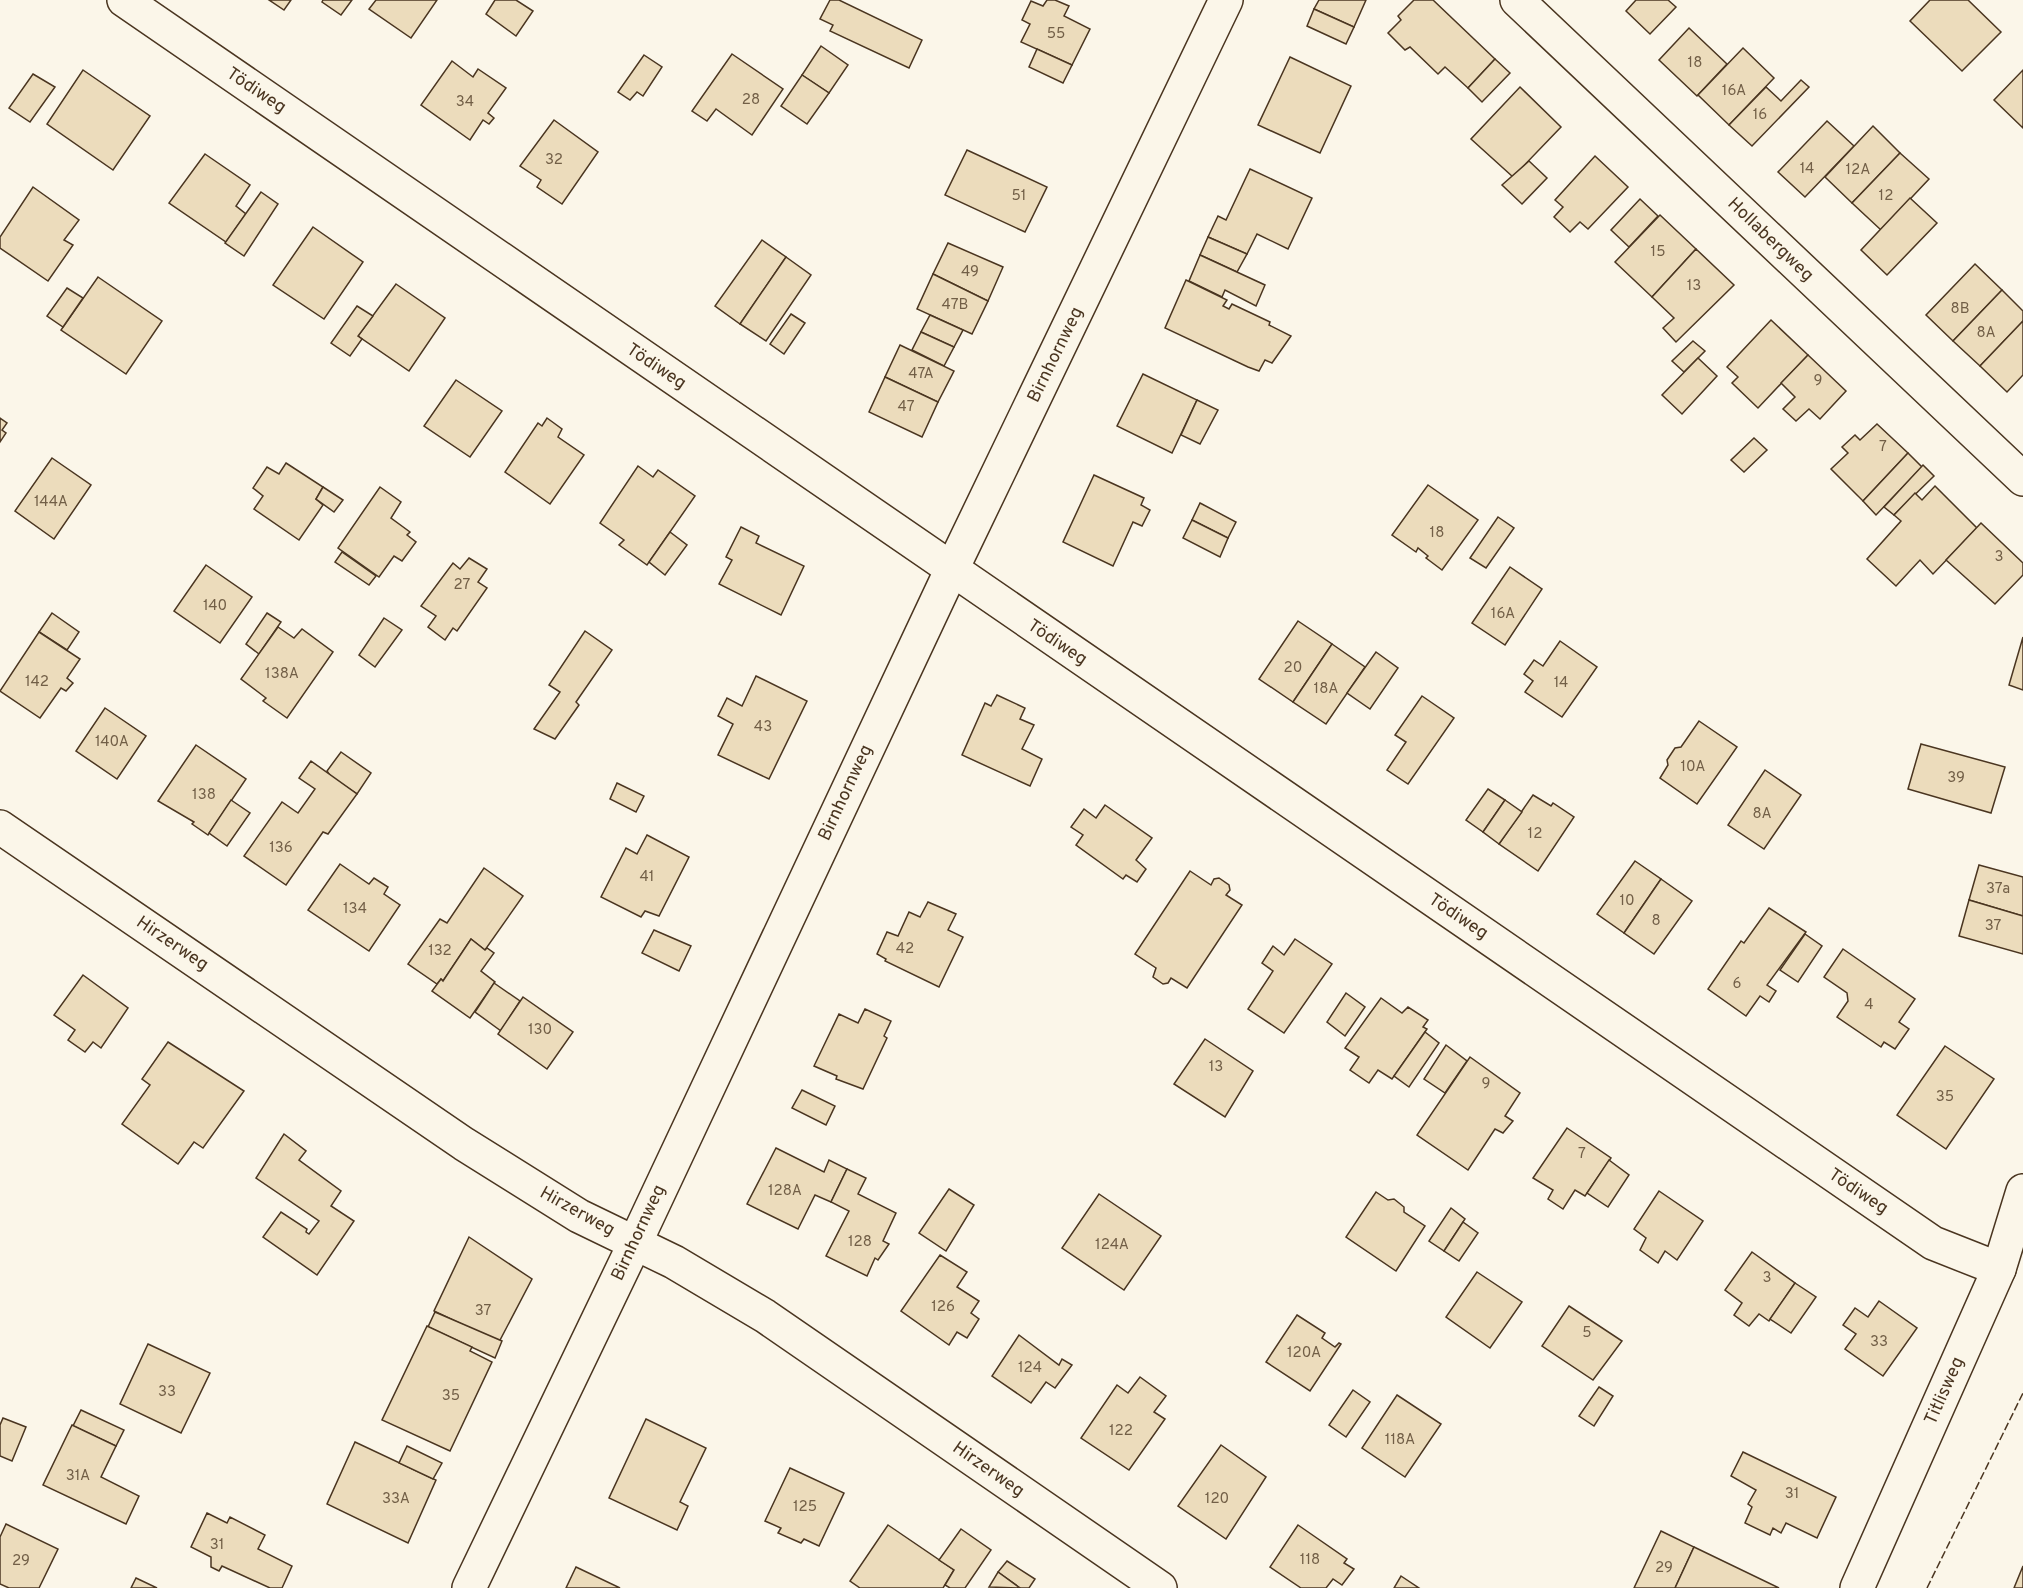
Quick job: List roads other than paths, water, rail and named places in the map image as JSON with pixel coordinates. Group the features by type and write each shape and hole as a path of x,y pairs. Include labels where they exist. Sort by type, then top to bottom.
{"street":[{"name":"Tödiweg","path":"124,0 951,571 1933,1243 1999,1269"},
{"name":"Birnhornweg","path":"469,1588 635,1243 951,571 1227,0"},
{"name":"Hollabergweg","path":"1517,0 2023,479"},
{"name":"Hirzerweg","path":"0,827 464,1144 579,1215 674,1262 765,1316 1160,1588"},
{"name":"Titlisweg","path":"1857,1588 1999,1269 2023,1191"}]}
